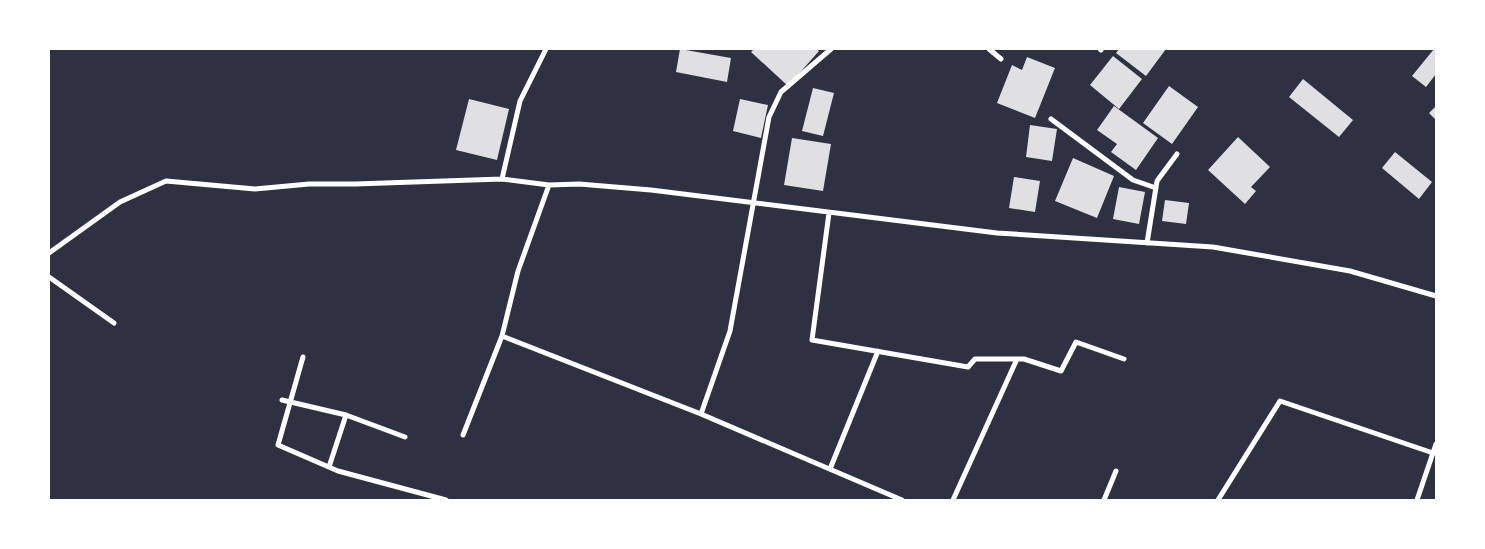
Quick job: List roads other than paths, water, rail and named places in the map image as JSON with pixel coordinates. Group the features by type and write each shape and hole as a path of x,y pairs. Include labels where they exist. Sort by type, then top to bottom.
{"street":[{"path":"502,179 520,101 546,49"},
{"path":"701,414 730,331 768,118 781,92 831,49"},
{"path":"989,49 1001,59"},
{"path":"1051,119 1133,180 1156,188"},
{"path":"1147,243 1157,181 1177,154"},
{"path":"49,253 120,202 166,181 255,189 308,184 502,179 549,185 579,184 652,190 997,233 1212,247 1350,271 1436,296"},
{"path":"463,435 502,336 518,271 549,185"},
{"path":"829,213 812,340 968,367 975,359 1024,359 1061,371 1076,342 1124,359"},
{"path":"49,277 114,323"},
{"path":"502,336 701,414 902,500"},
{"path":"830,469 878,351"},
{"path":"303,357 278,445 338,471 429,498 446,500"},
{"path":"953,500 1017,359"},
{"path":"282,400 346,415 405,437"},
{"path":"1218,500 1280,401 1433,453"},
{"path":"329,467 346,415"},
{"path":"1417,500 1436,444"},
{"path":"1104,500 1116,471"}]}
